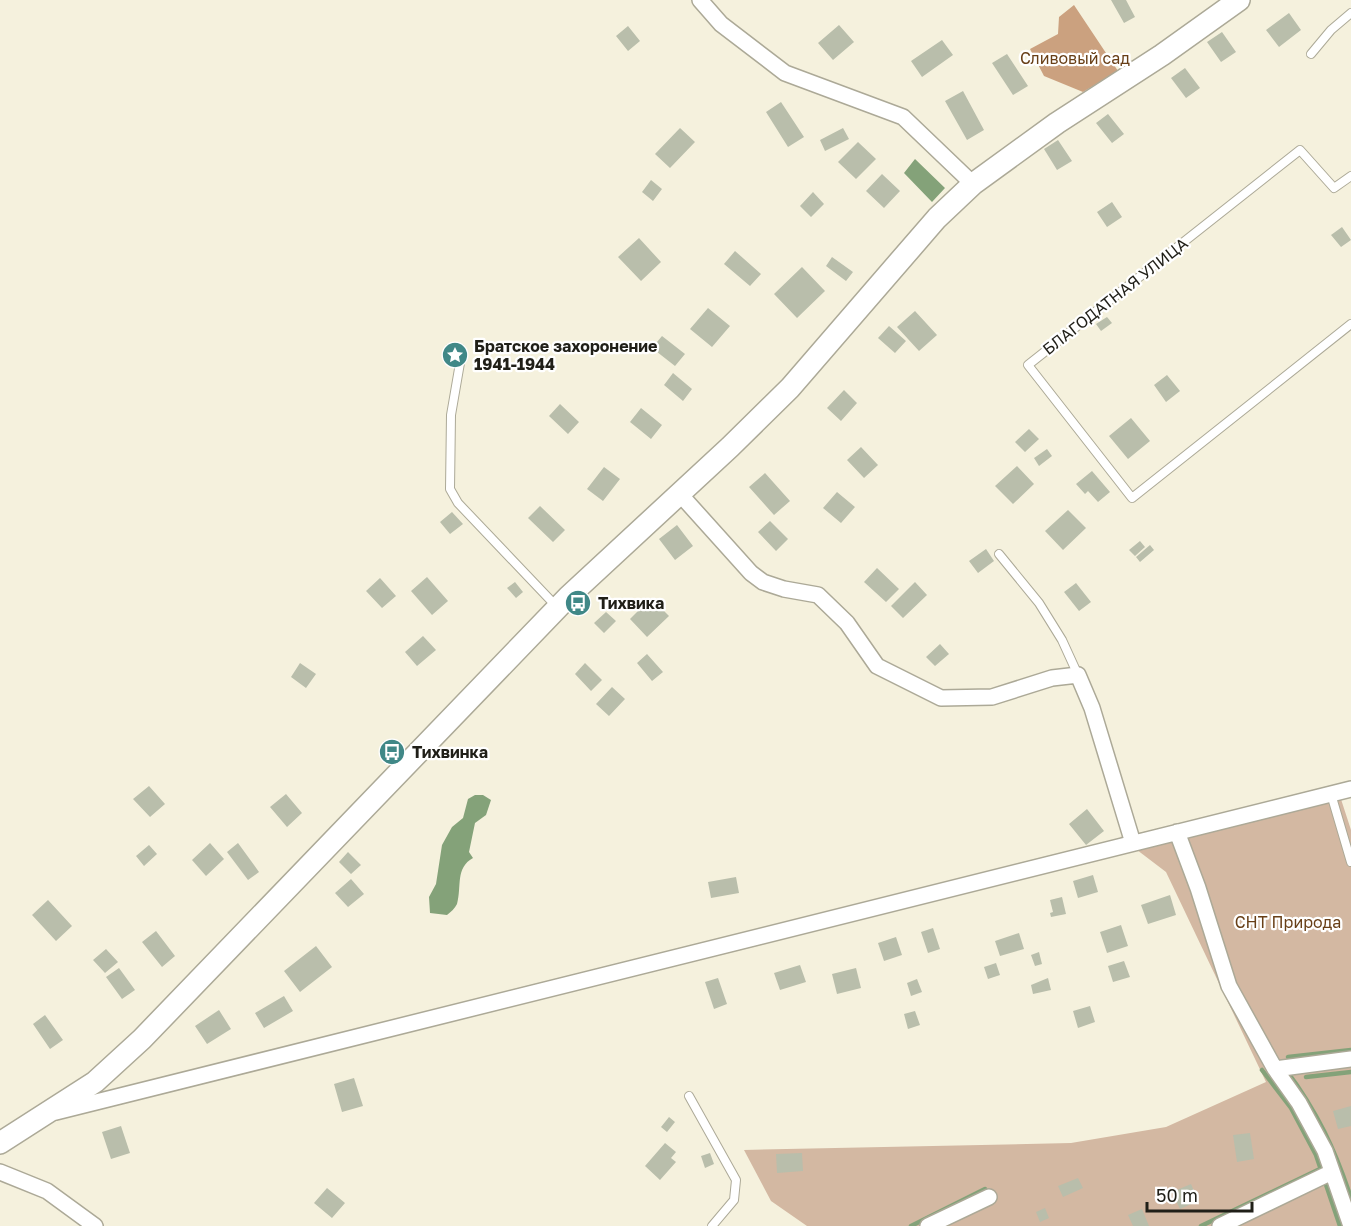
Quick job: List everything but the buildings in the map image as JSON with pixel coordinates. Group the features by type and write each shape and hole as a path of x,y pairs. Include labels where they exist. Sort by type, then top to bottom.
{"street":[{"path":"700,0 721,24 785,73 903,117 973,184"},
{"path":"0,1143 95,1082 188,993 248,927 558,607 789,388 936,218 973,184 1057,123 1162,55 1239,0"},
{"path":"679,493 751,573 763,582 784,589 818,595 847,623 877,666 941,698 992,697 1052,678 1078,675 1092,708 1133,843"},
{"path":"47,1114 1351,789"},
{"path":"1177,832 1198,888 1229,986 1275,1069 1299,1103 1325,1151 1351,1226"},
{"path":"1275,1069 1351,1059"},
{"path":"0,1172 47,1191 95,1226"},
{"path":"1220,1226 1332,1172"},
{"path":"928,1226 989,1197"}],"lane":[{"path":"1311,54 1331,30 1351,13"},
{"name":"БЛАГОДАТНАЯ УЛИЦА","path":"1351,176 1334,188 1300,150 1028,365 1132,498 1351,324"},
{"path":"460,363 451,415 450,489 458,503 558,607"},
{"path":"999,554 1039,603 1062,640 1078,675"},
{"path":"1331,794 1351,862"},
{"path":"689,1096 736,1180 734,1200 712,1226"}],"green space":[{"name":"Сливовый сад","path":"1074,5 1118,71 1083,92 1044,76 1030,49 1058,34 1059,17"},
{"name":"СНТ Природа","path":"1338,790 1351,830 1351,1226 807,1226 771,1201 744,1150 1071,1143 1166,1127 1266,1082 1166,872 1120,837"}],"shaded area":[{"path":"915,159 945,188 932,202 904,173"},
{"path":"475,795 483,795 491,800 486,815 475,823 469,852 473,858 467,862 461,872 457,904 447,915 430,913 429,897 436,884 442,845 452,827 463,818 468,799"}],"waterway":[{"path":"1288,1057 1351,1050"},
{"path":"1262,1070 1291,1108 1316,1155 1340,1226"},
{"path":"1286,1070 1324,1131 1351,1198"},
{"path":"1306,1077 1351,1072"},
{"path":"1201,1226 1322,1168"},
{"path":"911,1226 985,1189"}],"place":[{"name":"Братское захоронение 1941-1944","path":"455,355"},
{"name":"Тихвика","path":"578,603"},
{"name":"Тихвинка","path":"392,752"}]}
